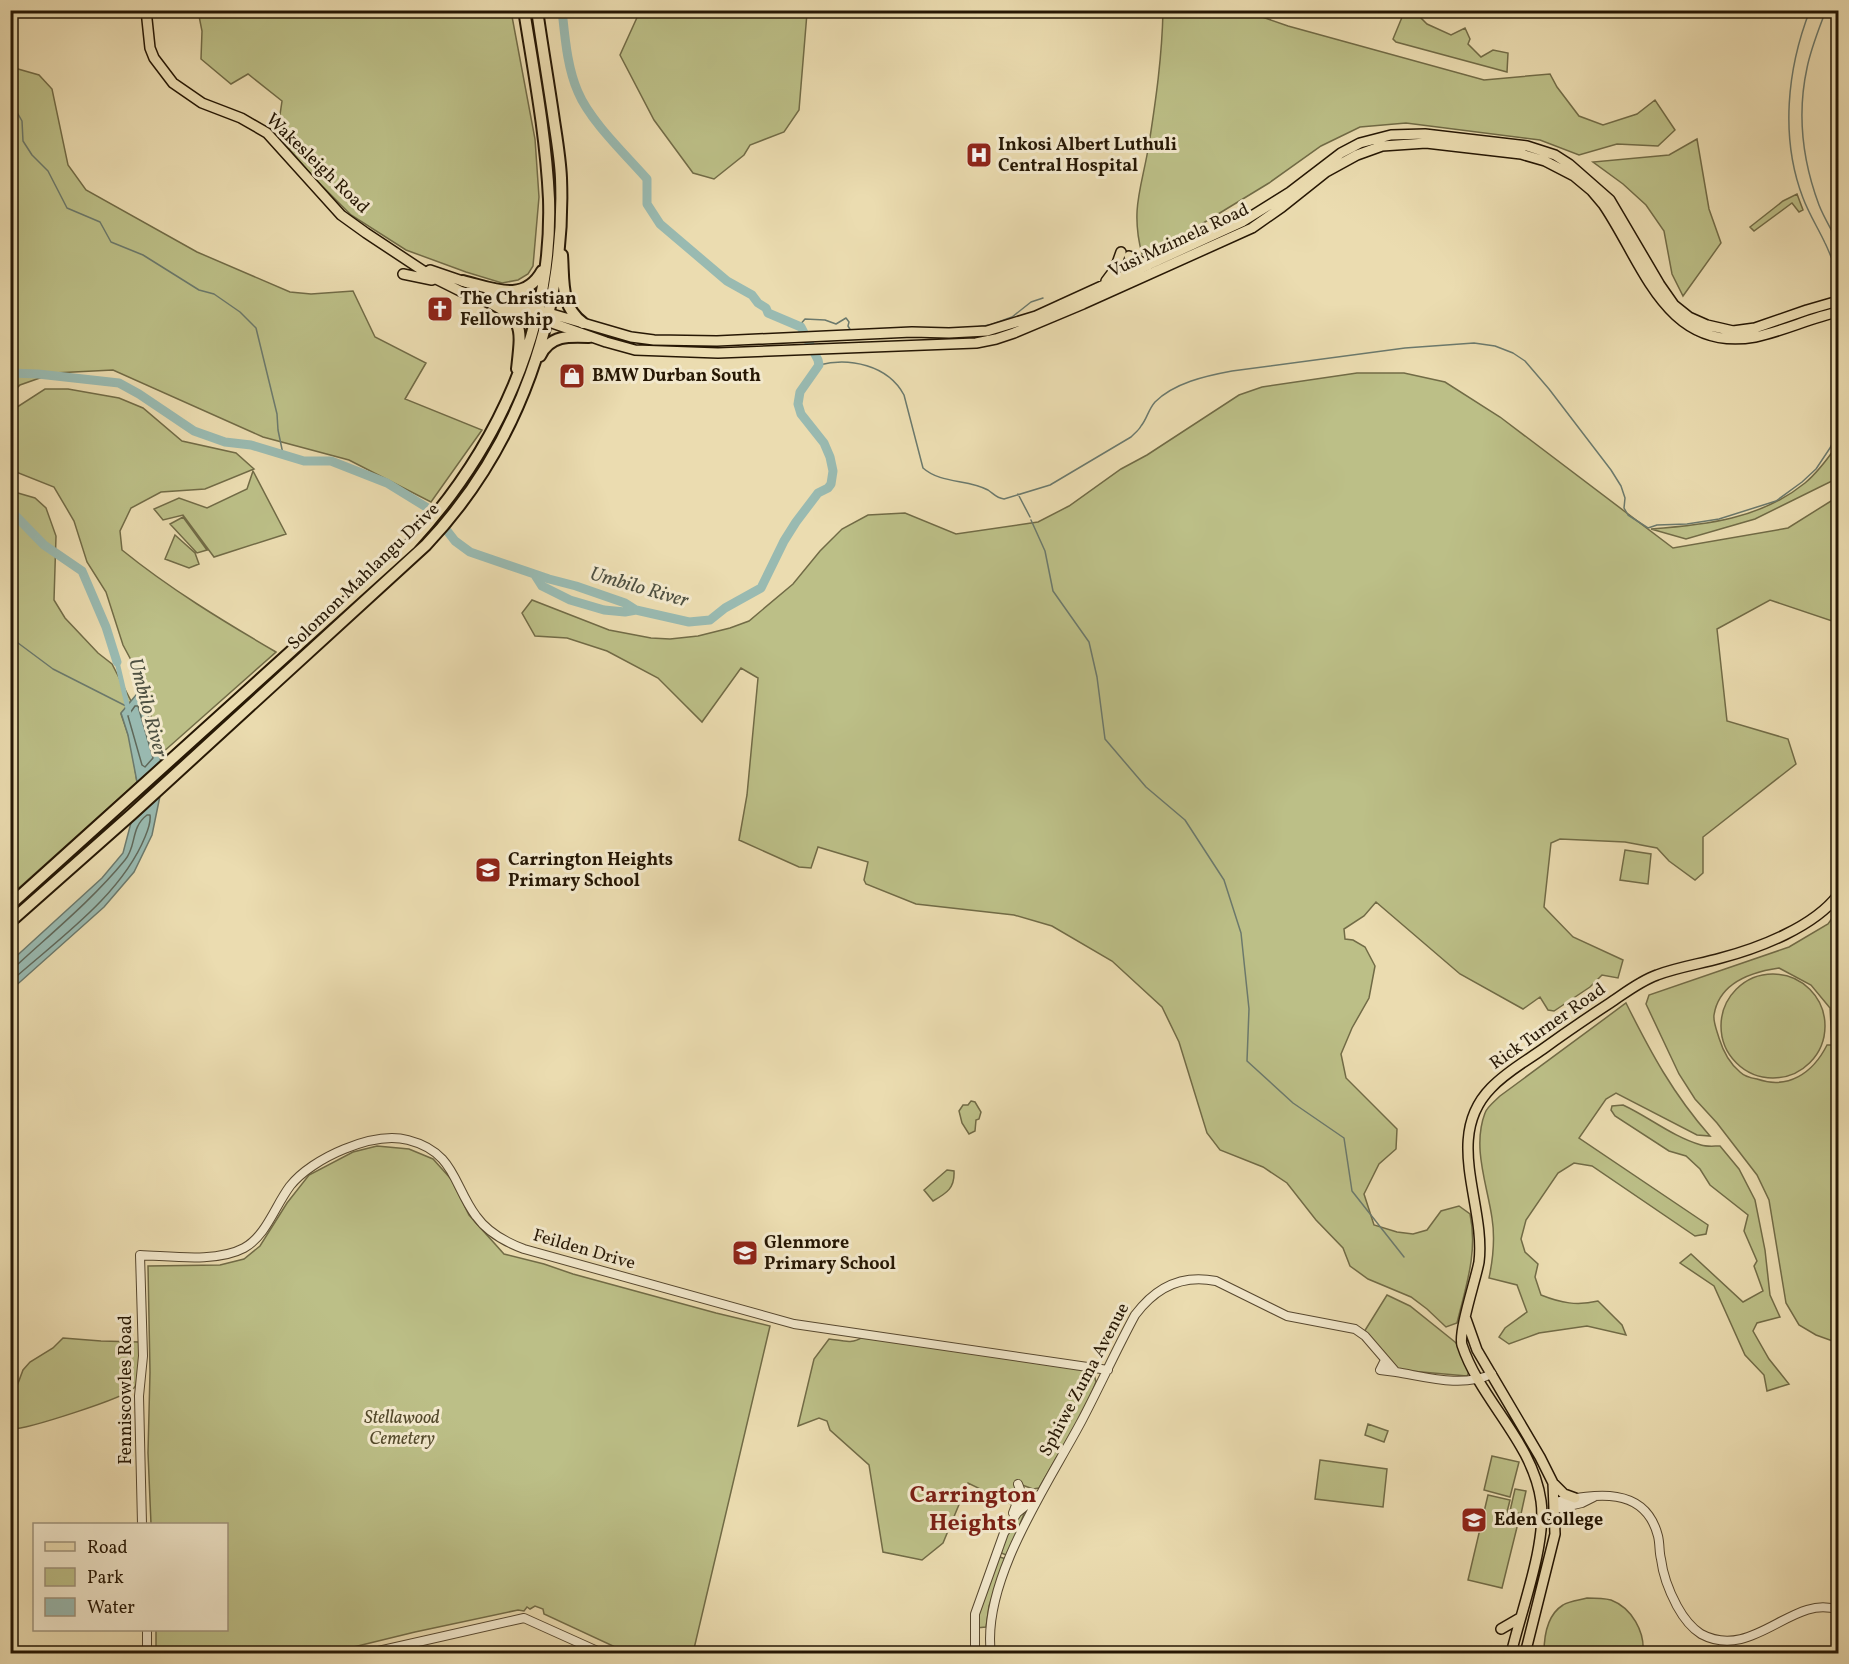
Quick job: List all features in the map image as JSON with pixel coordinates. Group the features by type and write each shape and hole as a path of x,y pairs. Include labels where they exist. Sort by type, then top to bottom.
{"highway":[{"name":"Solomon Mahlangu Drive","path":"10,905 168,762 444,527 471,490 501,442 532,374 542,316 546,264 549,202 547,167 524,10"},
{"name":"Solomon Mahlangu Drive","path":"10,922 168,781 399,563 465,477 485,445 516,384 542,316 557,261 561,219 559,153 537,10"},
{"path":"561,219 564,296 570,312 583,323"},
{"path":"463,281 506,291 519,291 536,281 546,264"},
{"path":"483,299 506,310 517,323 520,347 516,384"},
{"path":"532,374 543,351 554,340 569,336 589,337"}],"main road":[{"name":"Wakesleigh Road","path":"146,10 150,48 154,58 173,83 202,103 241,118 267,133 341,215 446,284 483,299 542,316"},
{"name":"Vusi Mzimela Road","path":"542,316 583,323 631,337 654,340 717,341 987,331 1036,316 1260,212 1341,153 1360,143 1391,135 1425,134 1527,146 1555,156 1569,164 1610,200 1660,285 1674,304 1689,317 1707,325 1733,331 1755,328 1807,309 1839,301"},
{"name":"Vusi Mzimela Road","path":"542,316 589,337 635,350 689,353 962,344 996,339 1083,304 1252,228 1326,172 1357,155 1382,146 1412,143 1511,152 1545,161 1574,176 1592,191 1614,220 1664,305 1681,321 1699,330 1728,339 1755,337 1809,319 1839,312"},
{"path":"399,254 402,266 401,275 446,284"},
{"path":"1102,285 1125,254 1148,265"},
{"name":"Wakesleigh Road","path":"411,263 463,281 542,316"},
{"name":"Rick Turner Road","path":"1511,1653 1543,1520 1539,1491 1522,1450 1479,1379 1460,1340 1477,1272 1479,1243 1468,1160 1468,1135 1477,1106 1491,1087 1576,1025 1646,980 1666,972 1735,954 1781,936 1814,919 1839,895"},
{"path":"1466,1318 1477,1350 1553,1483 1564,1494 1575,1498"},
{"path":"1526,1652 1555,1534 1553,1483"},
{"path":"1539,1491 1553,1505"},
{"path":"1541,1533 1553,1505"},
{"path":"1501,1629 1520,1618"}],"street":[{"name":"Feilden Drive","path":"140,1255 209,1257 232,1254 242,1250 256,1240 282,1197 305,1170 324,1159 377,1138 396,1138 420,1145 439,1156 455,1175 468,1203 483,1225 500,1239 524,1249 794,1324 1108,1370"},
{"name":"Fenniscowles Road","path":"140,1255 143,1356 139,1396 142,1523"},
{"name":"Sphiwe Zuma Avenue","path":"991,1653 989,1630 991,1613 1011,1558 1040,1494 1108,1370 1135,1315 1147,1300 1168,1285 1200,1279 1224,1284 1287,1316 1354,1329 1365,1335 1396,1372"},
{"path":"1385,1360 1380,1370 1461,1382 1492,1374"},
{"path":"1010,1520 1021,1495 1018,1484"},
{"name":"Sphiwe Zuma Avenue","path":"975,1653 975,1614 1010,1520 1022,1507 1040,1494"},
{"path":"1553,1505 1575,1498 1617,1495 1638,1505 1649,1517 1658,1535 1663,1571 1673,1599 1687,1622 1701,1634 1722,1641 1739,1640 1809,1610 1824,1606 1839,1610"},
{"path":"1553,1505 1582,1503 1595,1496"},
{"path":"997,1552 1011,1558"},
{"path":"365,1653 524,1618 604,1653"},
{"path":"147,1631 147,1653"}],"green space":[{"path":"1405,10 1414,11 1427,24 1451,35 1465,28 1470,39 1468,44 1481,57 1493,50 1508,53 1507,72 1396,42 1393,39"},
{"path":"198,11 511,11 535,139 539,197 533,266 528,274 518,280 502,283 466,272 406,250 351,215 316,180 277,135 282,101 248,74 231,84 201,59 202,31"},
{"path":"640,11 809,11 799,110 784,132 750,145 744,155 714,179 693,173 654,120 620,55"},
{"path":"1163,11 1245,11 1288,26 1484,80 1550,74 1579,116 1603,125 1637,114 1655,100 1675,130 1658,146 1617,144 1579,155 1540,140 1406,123 1360,127 1321,146 1269,183 1182,236 1142,254 1137,211 1156,94"},
{"path":"11,67 39,75 52,89 68,165 86,190 197,252 290,292 311,294 353,291 375,337 426,363 405,399 482,430 431,502 349,460 263,437 113,370 54,373 20,385 11,394"},
{"path":"1697,139 1709,209 1721,243 1683,296 1672,274 1664,231 1646,205 1623,184 1593,162 1669,155"},
{"path":"1797,194 1803,210 1799,212 1792,203 1754,231 1750,227 1783,201"},
{"path":"1357,373 1404,373 1445,382 1500,417 1673,548 1788,528 1838,499 1838,623 1770,600 1717,629 1727,721 1788,739 1796,764 1703,837 1703,873 1695,880 1669,861 1657,848 1625,842 1560,839 1551,843 1544,907 1573,937 1623,960 1618,978 1602,975 1590,987 1554,1011 1548,1010 1540,997 1523,1009 1460,974 1376,902 1364,916 1344,929 1345,939 1353,940 1365,947 1375,966 1369,998 1341,1054 1346,1078 1397,1129 1396,1149 1379,1164 1364,1194 1374,1225 1413,1234 1427,1230 1441,1211 1459,1206 1470,1214 1473,1242 1467,1282 1457,1323 1446,1327 1411,1297 1368,1279 1350,1266 1343,1248 1316,1220 1287,1183 1263,1167 1220,1150 1207,1133 1179,1042 1162,1007 1112,961 1052,926 1014,915 916,904 866,884 864,880 868,862 818,847 811,868 799,867 739,840 747,795 758,678 741,668 702,722 658,678 607,651 567,638 535,636 522,613 532,600 609,630 651,638 670,639 698,636 730,628 749,621 793,584 842,529 868,515 905,513 956,534 1038,522 1069,506 1121,469 1147,455 1239,395 1262,387"},
{"path":"45,389 68,389 119,398 143,408 182,441 236,453 254,469 205,489 161,492 131,508 120,531 122,550 140,564 197,604 276,652 162,753 139,675 123,645 106,592 87,562 74,521 54,487 11,470 11,411"},
{"path":"1838,444 1838,478 1755,519 1686,539 1651,529 1732,518 1770,505 1805,483 1823,465"},
{"path":"253,471 286,534 214,557 183,515 163,520 154,509 179,498 207,508 247,489"},
{"path":"11,491 35,498 46,508 56,536 54,600 65,618 98,653 112,664 131,701 121,714 131,743 137,782 11,895"},
{"path":"183,517 207,550 197,553 170,524"},
{"path":"175,535 195,553 199,564 189,568 165,559"},
{"path":"1625,850 1651,854 1648,884 1620,880"},
{"path":"1838,910 1838,1343 1816,1335 1799,1325 1786,1303 1769,1200 1757,1175 1717,1123 1695,1099 1679,1074 1646,1004 1649,995 1789,947 1828,924","holes":["1779,968 1811,985 1830,1008 1832,1045 1827,1045 1815,1064 1807,1071 1789,1080 1768,1082 1742,1073 1727,1056 1715,1024 1714,1015 1722,995 1729,987 1747,976"]},
{"path":"1773,974 1793,978 1810,989 1821,1006 1825,1026 1821,1046 1810,1063 1793,1074 1773,1078 1753,1074 1736,1063 1725,1046 1721,1026 1725,1006 1736,989 1753,978"},
{"path":"1626,1003 1664,1072 1685,1105 1710,1136 1697,1135 1616,1093 1606,1099 1579,1138 1708,1225 1706,1234 1695,1236 1592,1166 1574,1163 1558,1173 1526,1220 1521,1239 1525,1252 1538,1264 1535,1277 1541,1295 1569,1303 1598,1301 1622,1325 1626,1335 1587,1326 1539,1333 1509,1344 1499,1337 1505,1328 1527,1312 1517,1285 1489,1278 1492,1263 1493,1225 1480,1152 1481,1126 1485,1113 1500,1096"},
{"path":"971,1101 975,1102 981,1112 979,1119 976,1120 975,1131 969,1134 962,1123 959,1111 963,1105 968,1105"},
{"path":"1623,1105 1691,1141 1706,1146 1720,1146 1739,1169 1755,1200 1765,1250 1770,1295 1780,1317 1757,1323 1753,1331 1769,1359 1789,1384 1767,1391 1764,1375 1745,1355 1714,1286 1680,1263 1691,1254 1743,1302 1763,1291 1754,1266 1757,1261 1744,1231 1748,1215 1710,1185 1700,1169 1686,1156 1669,1151 1615,1116 1611,1110 1612,1106"},
{"name":"Stellawood Cemetery","path":"377,1146 409,1149 433,1159 451,1179 469,1215 504,1254 770,1326 693,1653 628,1653 544,1614 543,1609 535,1606 530,1609 527,1607 524,1611 518,1610 415,1632 329,1653 156,1653 156,1631 228,1631 228,1523 151,1523 148,1453 150,1372 148,1266 220,1265 244,1259 260,1246 287,1203 309,1175 353,1152"},
{"path":"947,1170 954,1171 953,1182 946,1192 933,1201 924,1190"},
{"path":"1387,1295 1410,1306 1459,1346 1469,1372 1467,1376 1399,1370 1364,1332"},
{"path":"862,1337 1084,1370 1094,1374 1096,1382 1087,1405 1039,1488 1033,1489 1022,1485 1013,1505 968,1483 943,1543 922,1560 883,1552 869,1465 830,1430 827,1421 819,1418 798,1426 814,1359 829,1339 851,1341"},
{"path":"63,1338 139,1342 140,1372 137,1384 127,1393 95,1406 11,1429 11,1402 23,1370 30,1362 53,1348"},
{"path":"1368,1424 1388,1431 1384,1442 1365,1435"},
{"path":"1492,1456 1519,1462 1510,1497 1484,1490"},
{"path":"1320,1460 1387,1469 1383,1507 1315,1499"},
{"path":"1515,1489 1526,1491 1521,1514 1510,1511"},
{"path":"1488,1495 1510,1500 1507,1512 1520,1515 1502,1588 1468,1580"},
{"path":"1025,1511 1009,1553 1006,1555 999,1552 1012,1522"},
{"path":"997,1556 1006,1559 989,1606 986,1627 976,1628 978,1615"},
{"path":"1587,1598 1611,1600 1625,1609 1639,1629 1643,1653 1544,1653 1546,1633 1553,1614 1565,1604"}],"water":[{"path":"141,689 161,762 137,782 128,735 121,713"},
{"path":"160,796 152,835 134,872 104,907 11,990 10,962 102,878 123,853 132,819"}],"waterway":[{"name":"Umbilo River","path":"10,373 119,383 194,431 225,442 251,445 304,461 331,461 387,483 431,510 455,541 470,552 625,603 636,610 689,622 710,620 725,608 761,588 796,522 818,493 831,484 833,471 830,457 824,443 801,414 798,404 800,392 819,365 818,360 801,327 768,313 766,308 752,295 727,281 660,224 647,204 647,179 600,126 578,92 569,62 562,10"},
{"path":"1810,10 1796,56 1792,80 1789,104 1791,152 1803,198 1838,273"},
{"path":"1826,10 1807,68 1802,120 1803,138 1813,189 1838,243"},
{"path":"10,106 14,107 22,121 23,141 32,155 48,171 67,208 100,222 111,242 143,255 199,290 214,294 240,312 256,328 277,414 283,454"},
{"path":"976,327 990,325 1012,317 1031,302 1043,298"},
{"path":"799,326 805,319 825,320 836,324 846,318 851,331"},
{"path":"819,365 855,363 878,370 888,377 904,395 923,468 938,477 972,484 1004,499 1050,485 1131,437 1143,423 1155,402 1171,390 1190,381 1232,371 1405,348 1474,343 1495,346 1525,361 1611,470 1621,486 1625,498 1624,508 1628,515 1648,528 1657,525 1687,524 1719,519 1776,501 1816,469 1838,431"},
{"path":"1018,494 1030,517"},
{"name":"Umbilo River","path":"10,510 44,545 82,571 106,627 117,662"},
{"path":"1031,520 1045,551 1053,591 1089,642 1097,677 1105,739 1146,787 1185,820 1224,880 1241,933 1249,1009 1247,1061 1293,1103 1344,1138 1352,1191 1404,1257"},
{"path":"535,575 542,586 570,600 604,610 625,612 636,610"},
{"path":"10,637 53,669 126,706"},
{"name":"Umbilo River","path":"117,662 129,713"}],"place":[{"name":"Inkosi Albert Luthuli Central Hospital","path":"979,155"},
{"name":"The Christian Fellowship","path":"440,309"},
{"name":"BMW Durban South","path":"572,376"},
{"name":"Carrington Heights Primary School","path":"488,870"},
{"name":"Glenmore Primary School","path":"745,1253"},
{"name":"Eden College","path":"1474,1520"}],"district":[{"name":"Carrington Heights","path":"973,1510"}]}
